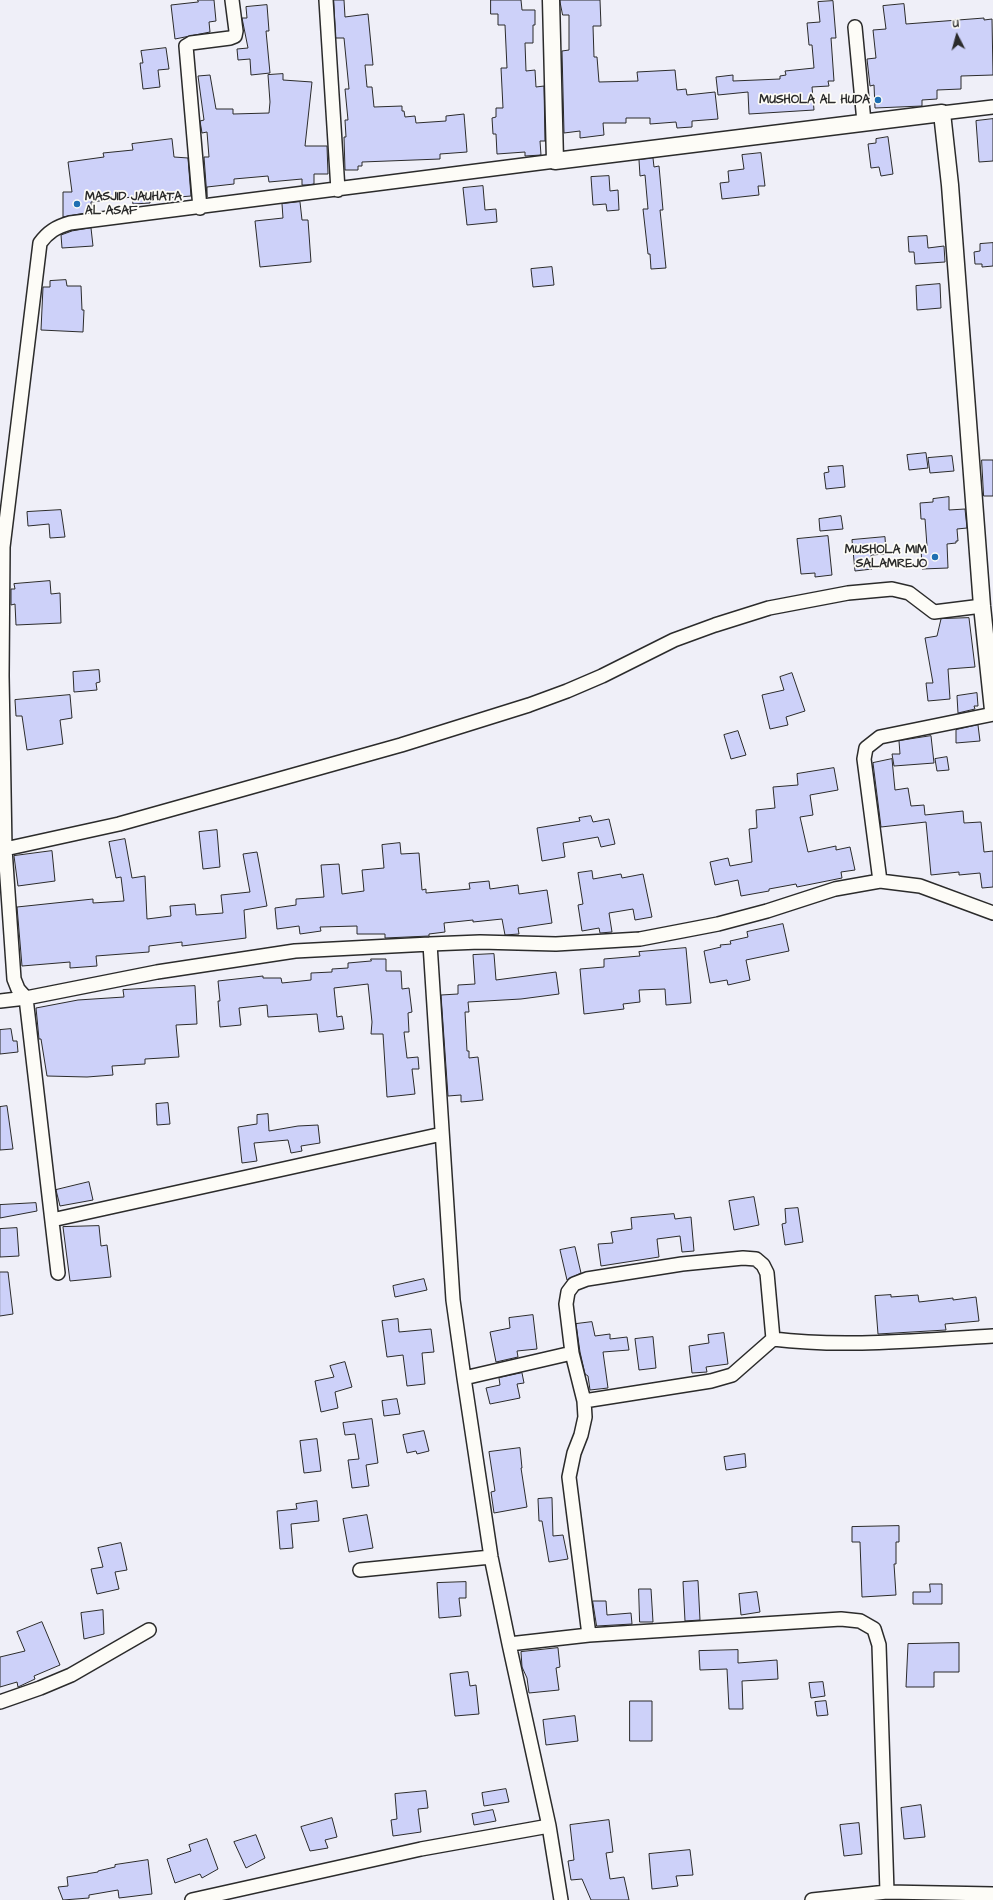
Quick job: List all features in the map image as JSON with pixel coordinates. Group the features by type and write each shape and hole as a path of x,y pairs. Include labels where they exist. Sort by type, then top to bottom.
{"street":[{"path":"200,208 186,46 191,43 235,36 236,31 232,0"},
{"path":"326,0 338,190"},
{"path":"551,0 555,162"},
{"path":"855,27 864,122"},
{"path":"58,1273 26,998 18,989 14,979 5,849 2,676 3,547 40,243 46,235 56,227 70,223 200,208 864,122 993,107"},
{"path":"942,114 950,186 993,710"},
{"path":"5,849 119,824 401,745 522,707 574,688 674,640 769,608 848,593 892,589 909,593 934,612 986,612"},
{"path":"880,881 864,759 866,748 880,737 993,714"},
{"path":"0,1000 26,998 157,972 295,951 480,942 556,944 640,939 718,924 767,911 836,889 880,881 920,886 993,913"},
{"path":"430,944 454,1300 464,1378 491,1557 548,1826 561,1900"},
{"path":"52,1220 442,1134"},
{"path":"589,1635 569,1477 574,1453 581,1435 585,1417 584,1401 572,1352 566,1304 568,1292 574,1284 587,1279 609,1274 682,1264 743,1258 756,1260 763,1265 767,1273 773,1339"},
{"path":"584,1401 711,1381 732,1375 773,1339 791,1341 848,1342 993,1336"},
{"path":"464,1378 572,1352"},
{"path":"360,1570 491,1557"},
{"path":"509,1644 589,1635 841,1619 860,1621 874,1629 879,1645 887,1892"},
{"path":"0,1702 71,1675 149,1630"},
{"path":"192,1900 421,1849 548,1826"},
{"path":"812,1900 887,1892 993,1894"}],"building":[{"path":"198,0 214,0 216,21 209,22 210,32 175,39 171,5 198,2"},
{"path":"334,0 344,0 345,17 368,14 373,65 365,65 367,87 372,87 374,107 402,106 402,111 404,111 405,117 415,116 416,123 446,121 446,116 464,114 467,152 440,154 440,159 362,162 362,166 358,166 358,170 345,170 345,120 348,120 345,89 349,89 344,38 336,38"},
{"path":"491,0 521,0 522,10 535,10 533,43 525,43 526,71 535,70 536,87 544,86 545,141 540,141 541,155 525,156 525,152 497,154 496,134 493,134 492,118 496,117 496,108 503,108 501,68 507,68 505,25 498,25 498,14 491,14"},
{"path":"560,0 600,0 601,26 593,26 594,57 597,57 599,82 638,81 637,72 675,70 677,90 686,89 687,95 715,92 718,119 692,121 692,127 677,128 676,122 650,124 650,118 626,118 626,123 603,123 604,135 580,138 580,131 564,133 562,51 569,50 569,15 563,15"},
{"path":"833,1 836,38 831,38 834,81 828,81 829,86 812,87 814,110 749,114 748,92 718,95 716,77 733,75 733,81 780,79 780,76 786,75 785,71 814,68 812,45 809,45 807,23 820,22 818,2"},
{"path":"904,4 906,24 984,18 984,20 992,19 993,75 961,76 961,89 937,90 937,99 922,100 922,106 875,108 874,85 870,86 867,59 876,58 873,30 886,29 883,6"},
{"path":"267,5 269,31 266,31 270,73 251,75 250,59 238,60 237,49 248,48 242,18 247,18 246,7"},
{"path":"166,48 169,69 158,70 160,87 143,89 140,63 143,63 141,51"},
{"path":"283,74 283,80 312,82 305,146 327,146 328,174 314,174 314,184 307,185 302,185 302,179 269,182 268,176 234,179 234,184 207,187 207,197 204,157 209,157 207,132 202,133 200,121 204,120 198,76 210,75 216,109 233,109 233,114 269,113 270,102 268,75"},
{"path":"993,119 993,161 979,162 976,121"},
{"path":"888,137 893,174 881,176 879,167 871,168 868,144 876,143 876,139"},
{"path":"172,139 174,157 188,158 191,196 155,199 150,200 150,203 133,204 132,197 91,202 91,212 63,217 63,192 72,192 68,162 104,157 103,153 133,150 132,144"},
{"path":"761,153 765,186 758,186 759,195 722,199 720,183 729,182 728,171 744,169 742,155"},
{"path":"653,158 654,167 659,166 663,210 660,210 666,268 651,269 643,209 648,209 645,175 640,176 639,160"},
{"path":"609,176 610,191 618,190 619,210 607,211 606,204 593,205 591,177"},
{"path":"483,186 485,210 496,209 497,222 467,225 463,188"},
{"path":"300,202 302,220 308,220 311,262 260,267 255,221 283,218 282,204"},
{"path":"91,228 93,246 62,248 61,235 72,231"},
{"path":"927,236 928,248 944,246 945,262 915,264 914,252 909,252 908,237"},
{"path":"993,243 993,266 982,267 982,264 975,264 974,252 980,251 980,244"},
{"path":"552,267 554,285 533,287 531,269"},
{"path":"66,280 67,286 81,286 82,310 84,310 83,332 41,330 43,287 50,287 50,281"},
{"path":"940,284 941,308 917,310 916,286"},
{"path":"926,453 928,468 909,470 907,455"},
{"path":"952,456 954,471 930,473 928,458"},
{"path":"982,460 993,460 993,496 984,496"},
{"path":"843,466 845,487 826,489 824,473 829,472 828,467"},
{"path":"949,497 949,510 965,509 967,528 957,529 958,541 956,541 956,543 947,544 948,568 922,569 921,546 927,546 925,519 921,519 920,503 933,502 933,499"},
{"path":"61,510 65,537 50,538 49,524 28,526 27,512"},
{"path":"841,516 843,529 820,531 819,519"},
{"path":"828,536 832,575 815,577 815,573 801,574 797,539"},
{"path":"885,537 886,554 871,555 872,569 855,571 852,540"},
{"path":"50,581 51,594 60,593 61,623 16,625 15,604 11,605 11,589 15,589 14,584"},
{"path":"969,618 975,667 948,669 950,699 928,701 926,683 933,683 925,638 937,636 941,619"},
{"path":"99,670 100,682 96,683 97,690 74,692 73,672"},
{"path":"792,673 805,711 786,717 788,725 770,729 762,695 784,690 780,677"},
{"path":"977,693 978,706 974,706 975,709 958,713 957,696"},
{"path":"70,695 72,718 60,720 63,744 27,750 22,716 16,716 15,700"},
{"path":"978,725 980,741 956,743 956,730"},
{"path":"738,731 746,755 731,759 724,735"},
{"path":"931,736 934,763 894,766 892,754 900,754 899,741"},
{"path":"947,757 949,770 937,771 935,759"},
{"path":"892,759 895,790 908,788 911,806 924,805 925,815 963,811 964,823 981,822 984,852 993,851 993,887 982,888 980,873 959,875 959,872 931,875 926,822 881,827 873,763"},
{"path":"834,768 838,790 810,795 813,815 800,817 808,852 836,846 836,850 850,847 855,870 841,872 842,878 797,887 796,884 741,896 738,880 715,885 710,862 728,858 730,866 752,862 749,829 757,828 756,810 775,808 773,787 798,785 797,774"},
{"path":"591,816 593,822 609,819 615,844 601,847 598,837 563,843 565,857 542,861 537,828 580,821 579,818"},
{"path":"217,830 220,867 203,869 199,832"},
{"path":"125,839 132,878 145,876 147,919 171,916 170,906 195,904 196,915 223,913 221,895 250,892 243,854 257,852 267,906 244,910 246,938 182,946 182,942 149,946 149,952 96,956 97,966 70,968 70,962 22,966 17,907 93,899 93,903 124,901 121,877 116,878 109,842"},
{"path":"400,843 401,854 419,853 422,890 426,889 426,893 470,889 469,883 489,881 490,889 518,885 519,894 547,890 552,923 518,928 519,934 505,935 502,919 473,922 473,920 444,923 445,932 429,934 429,936 385,938 385,934 357,934 357,926 320,927 321,931 300,934 299,926 277,929 275,908 296,905 296,899 324,897 321,865 339,864 342,894 364,891 362,870 384,868 382,845"},
{"path":"52,851 55,881 18,886 14,856"},
{"path":"592,871 593,879 621,874 622,878 643,874 652,917 635,920 633,909 609,913 612,932 600,933 599,928 582,931 578,905 583,904 578,873"},
{"path":"783,924 789,951 746,960 750,980 728,985 727,980 710,983 704,951 721,947 720,945 731,944 730,941 748,937 747,932"},
{"path":"686,948 691,1003 666,1005 665,989 639,990 640,1002 623,1004 624,1009 584,1014 580,969 604,967 604,959 640,956 639,952"},
{"path":"494,954 496,980 556,972 559,994 521,999 468,1002 469,1012 465,1012 467,1051 469,1051 469,1058 478,1057 483,1100 461,1102 461,1095 448,1096 441,995 458,994 458,985 475,984 473,955"},
{"path":"371,959 386,959 386,971 401,971 402,989 409,988 412,1012 408,1013 409,1032 404,1032 407,1058 418,1057 419,1069 412,1069 415,1094 387,1097 383,1034 371,1034 372,1022 368,984 334,988 337,1017 342,1016 344,1029 319,1032 317,1014 268,1017 267,1005 239,1008 241,1025 220,1027 218,981 263,976 263,978 281,978 282,983 311,980 311,973 332,972 332,969 348,968 348,963 371,961"},
{"path":"195,986 197,1024 176,1025 179,1057 145,1059 145,1064 112,1066 113,1075 87,1077 47,1076 41,1039 39,1039 36,1008 78,1000 124,997 123,990"},
{"path":"11,1029 13,1041 17,1041 18,1052 0,1054 0,1030"},
{"path":"168,1103 170,1124 157,1125 156,1104"},
{"path":"7,1106 13,1149 0,1150 0,1107"},
{"path":"268,1114 269,1131 298,1126 318,1125 320,1143 301,1146 302,1151 291,1153 288,1140 254,1143 257,1161 242,1163 238,1127 257,1124 257,1115"},
{"path":"89,1182 93,1200 60,1206 56,1190"},
{"path":"754,1197 759,1225 734,1230 729,1201"},
{"path":"36,1203 37,1211 0,1218 0,1205"},
{"path":"798,1208 803,1242 785,1245 782,1224 786,1223 785,1209"},
{"path":"674,1214 675,1219 691,1217 694,1251 682,1252 680,1236 657,1239 659,1257 601,1266 598,1244 613,1243 611,1232 632,1229 631,1218"},
{"path":"99,1226 101,1246 107,1245 111,1277 70,1281 63,1227"},
{"path":"17,1228 19,1256 0,1257 0,1229"},
{"path":"575,1247 581,1273 567,1280 560,1250"},
{"path":"0,1272 8,1272 13,1314 0,1316"},
{"path":"424,1279 427,1290 395,1297 393,1286"},
{"path":"891,1295 891,1297 918,1295 919,1302 976,1297 979,1321 945,1324 946,1330 878,1334 875,1296"},
{"path":"533,1315 537,1349 517,1351 518,1357 496,1362 490,1332 510,1328 509,1318"},
{"path":"398,1319 399,1332 431,1329 434,1352 422,1353 425,1384 407,1386 403,1355 387,1357 382,1321"},
{"path":"592,1322 595,1336 610,1334 610,1339 627,1337 629,1350 603,1352 608,1388 590,1390 588,1376 585,1374 580,1352 576,1324"},
{"path":"724,1333 728,1364 706,1367 707,1372 692,1373 689,1346 709,1343 708,1335"},
{"path":"653,1337 656,1368 639,1370 635,1339"},
{"path":"345,1362 352,1387 335,1392 338,1408 321,1412 315,1381 334,1377 330,1366"},
{"path":"522,1373 524,1383 517,1384 520,1398 490,1404 486,1388 500,1385 499,1378"},
{"path":"397,1399 400,1414 384,1416 382,1401"},
{"path":"372,1419 378,1463 366,1465 369,1486 352,1488 348,1460 359,1459 355,1434 345,1435 343,1423"},
{"path":"424,1431 429,1451 417,1454 416,1451 407,1453 403,1435"},
{"path":"317,1439 321,1471 304,1473 300,1441"},
{"path":"520,1448 521,1468 527,1507 494,1513 491,1492 495,1491 489,1452"},
{"path":"745,1454 746,1467 726,1470 724,1457"},
{"path":"552,1498 553,1536 563,1535 568,1559 549,1562 542,1521 539,1521 538,1499"},
{"path":"317,1501 319,1521 291,1524 293,1548 280,1549 277,1511 297,1509 296,1504"},
{"path":"367,1515 373,1548 349,1552 343,1519"},
{"path":"899,1526 899,1542 896,1542 896,1564 894,1564 896,1595 862,1597 860,1542 852,1542 852,1527"},
{"path":"121,1543 127,1570 115,1572 119,1589 97,1594 91,1569 103,1567 98,1548"},
{"path":"698,1581 700,1620 685,1621 683,1582"},
{"path":"466,1582 466,1598 459,1598 461,1616 439,1618 437,1583"},
{"path":"930,1584 942,1584 942,1604 913,1604 913,1592 930,1592"},
{"path":"639,1589 651,1589 653,1622 640,1622"},
{"path":"757,1592 760,1612 741,1615 739,1594"},
{"path":"593,1601 606,1601 607,1615 631,1613 632,1624 597,1626"},
{"path":"103,1610 104,1634 84,1639 81,1613"},
{"path":"42,1622 60,1665 34,1676 35,1679 18,1687 17,1682 0,1687 0,1657 25,1651 17,1632"},
{"path":"959,1643 959,1672 934,1672 934,1687 906,1687 908,1644"},
{"path":"558,1648 560,1667 556,1668 559,1690 529,1693 527,1678 522,1667 521,1652"},
{"path":"738,1650 738,1663 777,1660 778,1679 742,1681 743,1709 729,1709 727,1669 700,1670 699,1651"},
{"path":"468,1672 470,1686 476,1685 479,1714 455,1716 450,1674"},
{"path":"823,1682 825,1696 811,1698 809,1683"},
{"path":"630,1701 652,1701 652,1741 630,1741"},
{"path":"826,1701 828,1715 817,1716 815,1702"},
{"path":"575,1716 578,1741 546,1745 543,1720"},
{"path":"506,1789 509,1802 484,1806 482,1793"},
{"path":"426,1791 428,1808 418,1809 421,1832 393,1836 391,1820 397,1819 395,1794"},
{"path":"921,1805 925,1837 904,1839 901,1808"},
{"path":"493,1810 496,1821 474,1825 472,1814"},
{"path":"332,1818 337,1837 325,1840 328,1848 310,1851 301,1827"},
{"path":"609,1820 613,1852 606,1853 610,1879 624,1877 629,1900 591,1900 582,1879 571,1880 568,1861 574,1860 570,1825"},
{"path":"859,1823 862,1854 844,1856 840,1825"},
{"path":"256,1835 265,1858 246,1868 234,1842"},
{"path":"207,1839 218,1869 202,1878 200,1874 175,1883 167,1859 191,1851 189,1845"},
{"path":"690,1850 693,1875 676,1876 678,1886 652,1889 649,1854"},
{"path":"148,1860 152,1894 119,1898 118,1890 89,1895 89,1898 63,1900 58,1887 68,1886 67,1877 98,1872 115,1867 115,1865"}],"place":[{"name":"MUSHOLA AL HUDA","path":"878,100"},
{"name":"MASJID JAUHATA AL ASAF","path":"77,204"},
{"name":"MUSHOLA MIM SALAMREJO","path":"935,557"}]}
